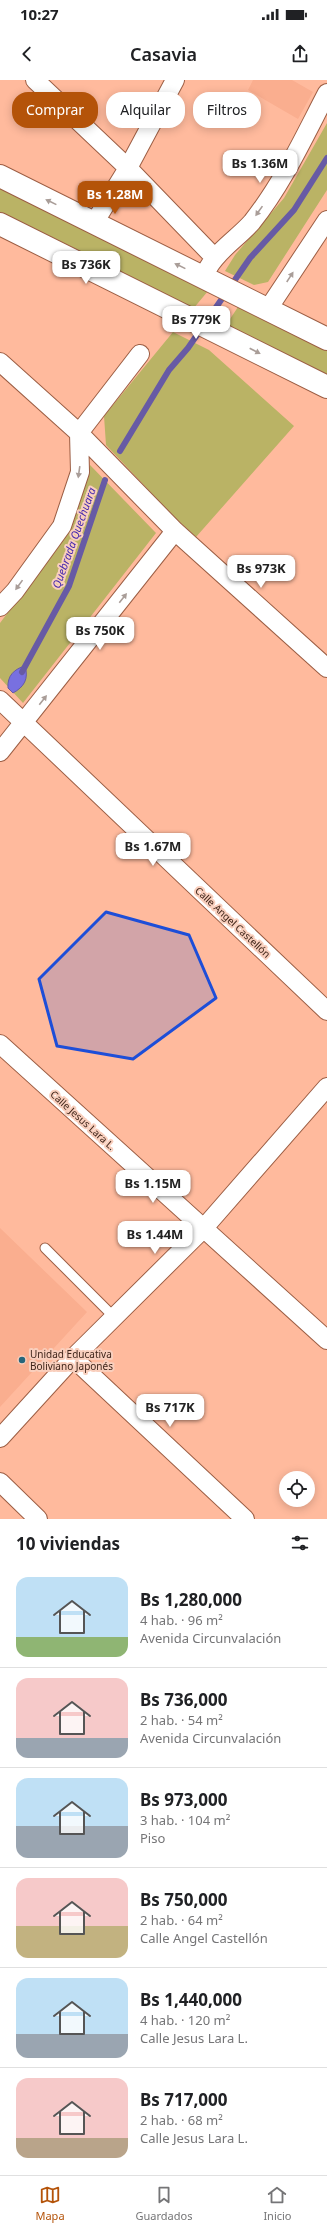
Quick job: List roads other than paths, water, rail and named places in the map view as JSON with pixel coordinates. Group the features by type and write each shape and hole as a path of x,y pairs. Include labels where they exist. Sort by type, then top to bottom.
{"main road":[{"path":"0,176 327,339"},
{"path":"0,224 327,387"}],"street":[{"path":"34,80 128,168 214,257"},
{"path":"94,223 128,168 175,80"},
{"path":"209,280 214,257 251,222 285,173 327,93"},
{"path":"268,309 327,220"},
{"path":"0,607 15,591 62,526 80,472 79,433 140,354"},
{"path":"0,362 79,433 175,531 327,668"},
{"path":"0,752 24,724 175,531"},
{"name":"Calle Angel Castellón","path":"0,700 327,1011"},
{"name":"Calle Jesus Lara L.","path":"0,1044 327,1340"},
{"path":"0,1438 73,1358 203,1229 327,1087"},
{"path":"73,1358 245,1519"},
{"path":"0,1482 38,1519"}],"lane":[{"path":"45,1248 114,1317"}],"waterway":[{"name":"Quebrada Quechuara","path":"120,451 169,370 188,348 250,258 294,210 327,158"},
{"name":"Quebrada Quechuara","path":"22,672 69,586 105,480"}],"place":[{"name":"Unidad Educativa Boliviano Japonés","path":"22,1360"}]}
